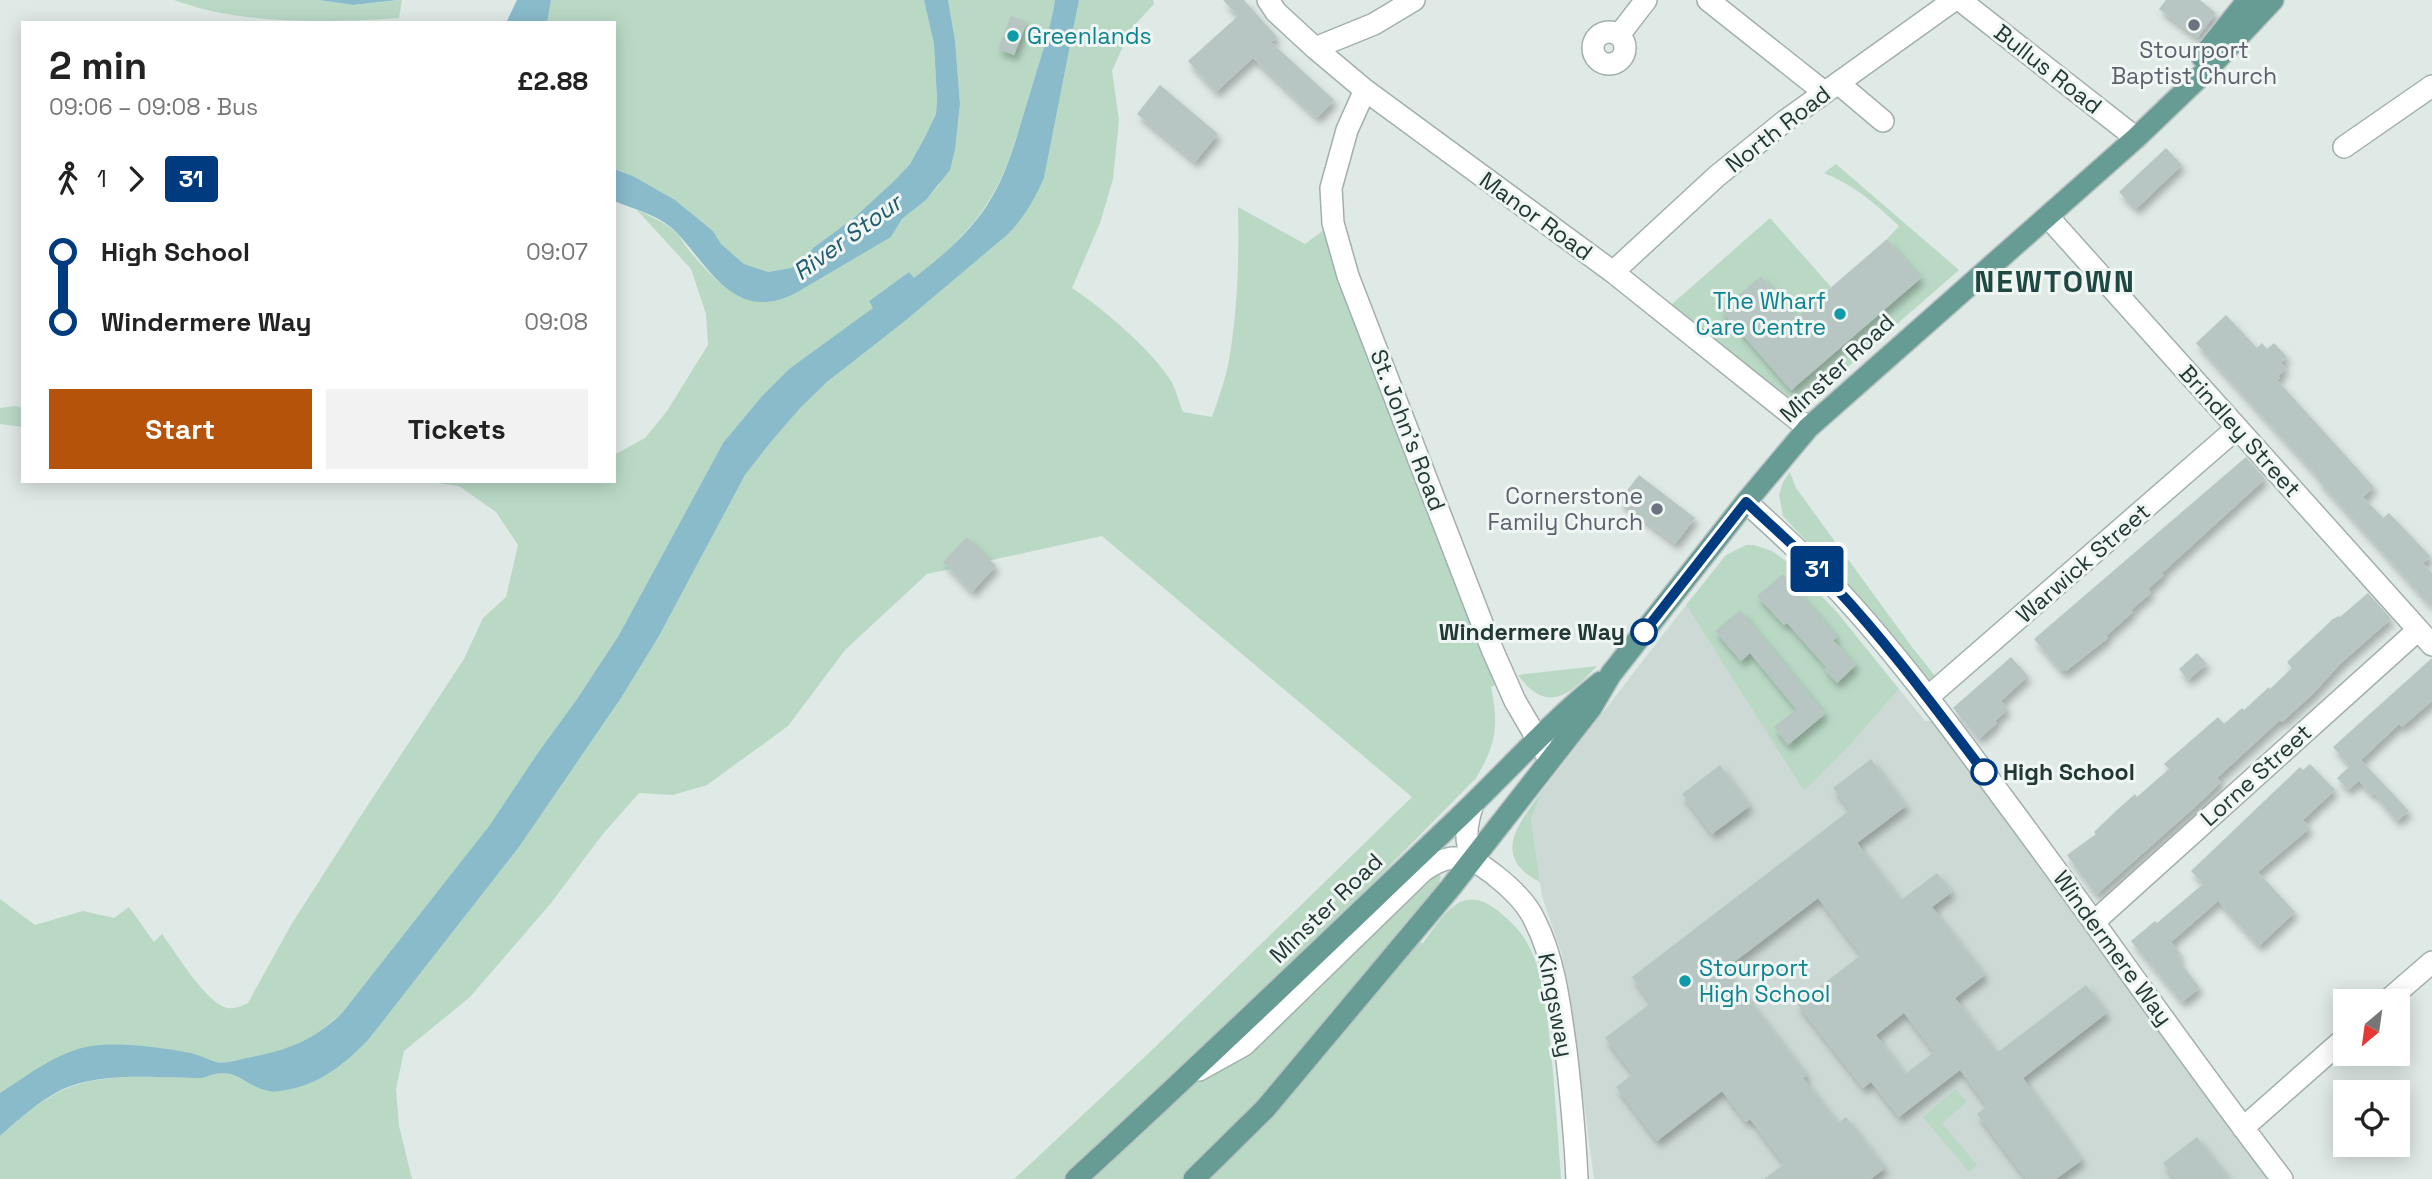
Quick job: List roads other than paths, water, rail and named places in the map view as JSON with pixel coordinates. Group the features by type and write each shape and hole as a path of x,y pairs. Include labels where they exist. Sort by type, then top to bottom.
{"main road":[{"name":"Minster Road","path":"2136,138 2248,0"},
{"name":"Minster Road","path":"1194,1179 1265,1108 1473,859 1591,708 1611,674 1746,502 1808,428 2136,138 2208,69 2273,0"},
{"name":"Minster Road","path":"1076,1179 1188,1076 1580,698 1611,674"}],"street":[{"name":"Manor Road","path":"1268,0 1276,12 1365,90 1613,272 1808,428"},
{"path":"1315,48 1374,24 1414,0"},
{"path":"1619,35 1646,0"},
{"path":"1708,0 1831,88 1883,121"},
{"name":"North Road","path":"1613,272 1717,176 1831,88 1954,0"},
{"name":"Bullus Road","path":"1960,0 2136,138"},
{"path":"2344,147 2432,86"},
{"name":"St. John's Road","path":"1365,90 1347,130 1331,188 1333,223 1348,276 1492,649 1515,701 1549,759"},
{"name":"Brindley Street","path":"2048,217 2425,637"},
{"name":"Warwick Street","path":"1928,698 2237,428"},
{"name":"Windermere Way","path":"1746,502 1835,587 1928,698 2095,921 2282,1179"},
{"name":"Lorne Street","path":"2095,921 2425,637"},
{"path":"1473,804 1467,832 1473,859"},
{"path":"1188,1076 1244,1045 1424,870 1454,856 1473,859"},
{"name":"Kingsway","path":"1473,859 1515,892 1534,919 1541,935 1562,1020 1575,1121 1577,1179"},
{"path":"2402,989 2432,962"},
{"path":"2243,1128 2333,1049"}],"water":[{"path":"319,0 398,0 353,5"},
{"path":"517,0 551,0 547,21 507,21"},
{"name":"River Stour","path":"924,0 948,0 955,40 960,104 950,170 926,200 902,219 891,237 796,293 775,301 756,302 740,297 713,276 670,226 616,202 616,170 633,176 675,200 713,231 721,244 744,264 768,272 791,268 805,260 813,248 855,217 910,164 936,114 934,44"},
{"path":"1055,0 1079,0 1044,178 1019,222 905,321 827,382 770,443 745,475 659,636 621,698 519,847 369,1039 352,1056 324,1076 303,1086 280,1091 272,1092 259,1088 231,1074 223,1073 202,1078 112,1078 77,1084 44,1100 0,1136 0,1093 47,1063 72,1051 100,1045 134,1045 191,1053 216,1062 228,1062 274,1052 298,1043 320,1031 342,1013 489,826 577,699 619,635 723,443 762,396 789,369 873,308 869,301 909,272 914,278 934,262 979,217 994,194 1012,152 1044,47"}],"place":[{"name":"Stourport Baptist Church","path":"2194,25"},
{"name":"Greenlands","path":"1013,36"},
{"name":"The Wharf Care Centre","path":"1840,314"},
{"name":"Cornerstone Family Church","path":"1657,509"},
{"name":"Windermere Way","path":"1644,632"},
{"name":"High School","path":"1984,772"},
{"name":"Stourport High School","path":"1685,981"}],"district":[{"name":"NEWTOWN","path":"2055,281"}]}
